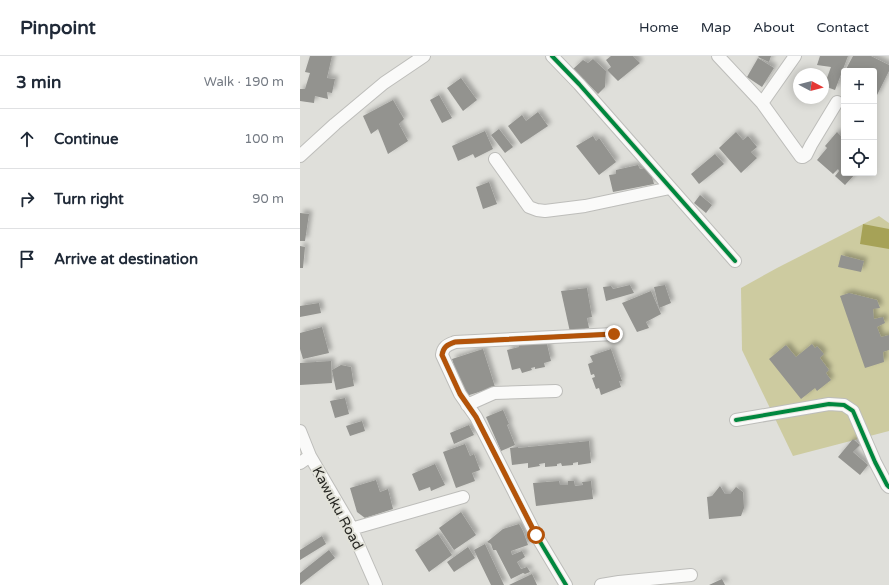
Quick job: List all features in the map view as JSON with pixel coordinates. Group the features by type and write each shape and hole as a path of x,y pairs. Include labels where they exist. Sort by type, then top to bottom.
{"street":[{"path":"300,156 384,83 424,56"},
{"path":"552,56 579,84 735,261"},
{"path":"718,56 762,103 801,157 806,155 837,102"},
{"path":"762,103 794,56"},
{"path":"495,159 529,207 537,210 545,211 585,206 670,188"},
{"path":"566,585 536,535 476,417 453,381 442,355 446,346 455,342 614,334"},
{"path":"467,405 494,393 556,391"},
{"path":"736,420 829,404 844,405 853,411 875,462 889,487"},
{"name":"Kawuku Road","path":"300,432 310,456 348,522 376,585"},
{"path":"300,463 310,456"},
{"path":"351,529 463,497"},
{"path":"601,585 691,575"}],"shaded area":[{"path":"879,216 889,223 889,431 793,456 742,350 741,288"},
{"path":"863,224 889,229 889,249 860,244"}],"building":[{"path":"310,56 332,56 327,78 335,79 332,93 327,92 328,99 315,96 314,103 300,101 300,89 305,89 310,73 305,72"},
{"path":"611,56 633,56 640,63 618,81 607,70 611,67 606,60"},
{"path":"771,56 769,62 758,57"},
{"path":"820,56 848,56 843,68 841,68 841,74 835,90 829,88 829,72 831,67 817,65"},
{"path":"853,56 871,56 889,65 889,71 877,95 877,68 847,68"},
{"path":"758,58 774,68 762,87 747,77"},
{"path":"593,59 606,71 605,87 598,94 573,69 583,60 588,63"},
{"path":"461,78 477,100 463,111 447,88"},
{"path":"439,95 452,118 442,123 430,100"},
{"path":"393,100 404,119 399,124 408,141 388,154 378,129 371,134 363,116"},
{"path":"538,112 548,126 521,144 508,126 522,115 526,121"},
{"path":"499,129 513,147 505,153 491,135"},
{"path":"485,131 493,149 475,158 473,154 458,161 452,146"},
{"path":"736,132 743,140 748,136 757,147 751,152 757,158 741,173 719,148"},
{"path":"837,132 841,136 841,176 853,176 845,185 835,176 839,171 838,169 833,174 817,160 827,148 825,146"},
{"path":"593,136 596,141 599,138 616,162 599,175 576,146"},
{"path":"715,154 724,164 699,184 691,174"},
{"path":"638,165 640,169 649,167 654,184 613,192 609,175 616,174 616,170"},
{"path":"489,182 497,204 483,209 476,187"},
{"path":"700,195 712,205 706,213 694,203"},
{"path":"300,213 309,214 305,241 300,241"},
{"path":"300,246 305,247 303,268 300,268"},
{"path":"841,255 864,261 861,272 838,267"},
{"path":"630,285 634,293 606,301 603,287 611,286 613,289"},
{"path":"665,285 671,303 659,308 654,287"},
{"path":"587,288 592,317 587,318 589,328 570,332 561,291"},
{"path":"651,291 661,314 646,322 649,328 637,332 622,303"},
{"path":"849,293 877,300 880,308 873,309 874,319 883,317 885,323 877,327 881,337 889,335 889,350 883,352 884,362 865,368 840,296"},
{"path":"319,303 321,313 300,317 300,306"},
{"path":"322,327 329,353 303,359 300,349 300,333"},
{"path":"546,340 551,361 544,363 545,367 535,369 535,367 531,368 532,370 522,373 520,368 512,370 507,350 519,347 519,345"},
{"path":"812,344 815,348 817,346 824,354 820,358 829,370 826,373 831,380 817,391 815,388 801,399 769,359 786,345 796,357"},
{"path":"483,349 495,387 463,397 452,359"},
{"path":"611,349 622,381 619,381 621,387 601,395 599,388 596,389 592,378 595,377 594,374 591,375 588,364 593,362 590,356"},
{"path":"331,361 332,383 300,385 300,363"},
{"path":"341,365 351,367 354,386 336,390 332,370"},
{"path":"345,398 349,414 335,418 330,401"},
{"path":"503,410 515,445 501,451 486,417"},
{"path":"362,421 365,431 350,436 346,426"},
{"path":"469,425 474,435 454,444 450,433"},
{"path":"853,439 860,445 853,452 868,465 860,475 838,457"},
{"path":"589,441 591,463 578,465 578,462 573,463 573,465 562,466 561,463 557,464 557,466 545,467 545,463 539,464 540,466 528,468 528,463 512,465 510,448"},
{"path":"465,444 470,456 474,454 480,470 472,473 475,481 456,488 443,452"},
{"path":"435,464 445,485 431,491 430,487 419,491 412,474"},
{"path":"376,480 380,492 388,489 393,509 365,518 357,512 350,488"},
{"path":"559,481 560,485 568,485 568,481 574,481 575,486 583,485 582,482 591,481 593,499 536,506 533,483"},
{"path":"720,486 725,494 730,494 736,487 743,492 744,508 741,516 709,519 707,497 712,496"},
{"path":"461,512 476,535 454,550 439,528"},
{"path":"519,524 528,545 511,551 512,555 522,551 525,557 517,562 521,569 527,567 530,572 525,574 523,573 511,579 496,550 493,550 491,544 487,542 503,529"},
{"path":"438,534 452,555 429,572 415,550"},
{"path":"322,536 326,544 300,560 300,550"},
{"path":"485,544 504,585 491,585 474,550"},
{"path":"468,547 475,558 454,572 447,562"},
{"path":"329,550 335,558 300,585 300,573"},
{"path":"532,574 537,585 509,585"},
{"path":"722,579 725,585 709,585"}],"cycle path":[{"path":"552,56 579,84 735,261"},
{"path":"566,585 536,535 476,417 460,394 442,355 446,346 455,342 614,334"},
{"path":"736,420 829,404 844,405 853,411 875,462 889,487"}],"route":[{"path":"536,535 476,417 453,381 442,355 443,350 446,346 455,342 614,334"}]}
